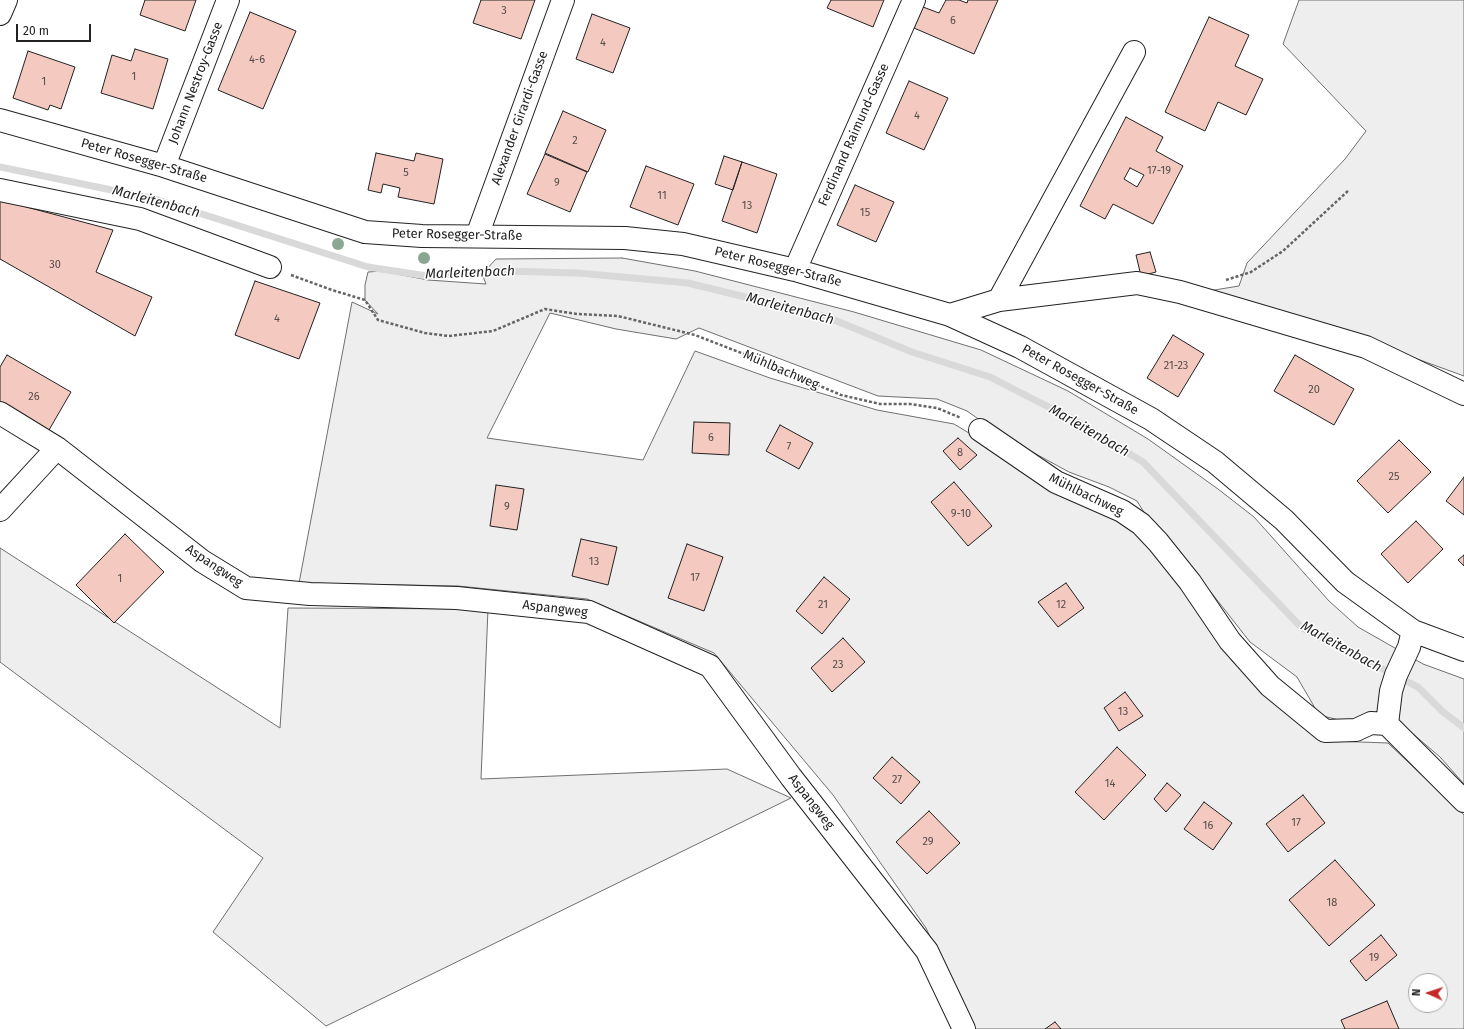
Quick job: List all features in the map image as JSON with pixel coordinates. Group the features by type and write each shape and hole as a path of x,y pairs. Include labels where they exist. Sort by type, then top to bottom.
{"street":[{"path":"0,14 6,0"},
{"name":"Johann Nestroy-Gasse","path":"164,166 228,0"},
{"name":"Alexander Girardi-Gasse","path":"477,236 563,0"},
{"name":"Ferdinand Raimund-Gasse","path":"795,270 914,0"},
{"path":"999,300 1134,52"},
{"name":"Peter Rosegger-Straße","path":"0,120 164,166 365,232 422,236 625,238 684,244 795,270 950,315 1027,350 1152,419 1215,462 1284,520 1345,582 1413,631 1464,650"},
{"path":"0,190 140,219 270,267"},
{"path":"950,315 999,300 1137,283 1180,292 1366,347 1464,394"},
{"name":"Aspangweg","path":"0,413 57,448 202,560 246,588 310,594 457,598 589,612 710,666 791,777 927,951 964,1029"},
{"name":"Mühlbachweg","path":"980,430 1056,482 1122,511 1141,524 1158,542 1190,582 1230,641 1270,686 1325,731 1356,730 1371,723 1387,724"},
{"path":"0,510 57,448"},
{"path":"1413,631 1409,646 1396,675 1391,691 1387,724 1464,801"}],"path":[{"path":"1224,281 1251,272 1282,251 1349,190"},
{"name":"Mühlbachweg","path":"270,267 332,290 365,300 378,320 425,333 449,336 493,331 545,310 577,314 618,316 695,335 762,361 841,396 880,404 910,404 937,408 960,418 980,430"}],"shaded area":[{"path":"1299,0 1464,0 1464,376 1321,324 1202,292 1239,286 1247,263 1345,159 1366,131 1283,44"},
{"path":"622,258 695,271 854,312 981,350 1068,391 1148,439 1218,489 1254,517 1329,601 1358,627 1423,664 1464,679 1464,784 1440,757 1399,722 1382,714 1343,721 1319,715 1297,677 1250,642 1210,591 1153,527 1137,501 1109,487 1069,472 1001,435 967,411 937,399 878,396 699,328 676,339 616,329 550,313 487,438 643,460 695,351 770,378 877,410 954,424 1073,496 1120,517 1168,563 1233,662 1292,713 1333,741 1388,743 1464,815 1464,1029 973,1029 926,928 833,795 714,653 587,599 458,586 299,583 352,302 378,314 365,300 365,285 368,272 382,271 428,280 486,284 482,274 496,259"},
{"path":"0,548 280,728 288,608 488,609 481,779 727,769 791,798 326,1026 213,932 263,858 0,662"}],"building":[{"path":"145,0 196,0 185,31 140,15"},
{"path":"481,0 535,0 521,39 473,23"},
{"path":"831,0 884,0 873,27 827,8"},
{"path":"946,0 959,0 967,3 968,0 998,0 974,54 914,28 923,7 939,13"},
{"path":"250,12 296,31 263,109 218,90"},
{"path":"592,14 630,28 613,73 576,59"},
{"path":"1209,17 1249,35 1235,66 1263,79 1246,115 1218,102 1205,131 1165,112"},
{"path":"135,49 168,59 153,109 101,93 112,55 131,61"},
{"path":"28,51 75,67 61,109 50,105 48,110 13,98"},
{"path":"909,81 948,98 924,150 886,133"},
{"path":"563,111 606,130 588,172 545,153"},
{"path":"1126,117 1163,137 1156,151 1183,166 1153,224 1113,204 1105,219 1080,206","holes":["1130,168 1144,175 1137,187 1124,179"]},
{"path":"376,153 414,161 416,153 443,159 434,204 398,197 400,188 383,184 381,193 368,190"},
{"path":"545,154 587,172 570,212 527,194"},
{"path":"724,156 742,162 733,190 715,184"},
{"path":"742,162 777,174 757,233 722,221"},
{"path":"646,166 694,184 678,225 630,207"},
{"path":"855,185 894,202 876,242 837,225"},
{"path":"0,200 113,230 96,272 152,297 135,336 0,259"},
{"path":"1150,252 1156,272 1141,276 1136,255"},
{"path":"255,281 320,303 299,359 235,335"},
{"path":"1173,335 1204,354 1178,397 1147,378"},
{"path":"7,355 71,392 49,430 0,402 0,367"},
{"path":"1295,355 1354,389 1334,425 1274,391"},
{"path":"694,422 730,423 729,455 692,453"},
{"path":"780,425 813,443 799,469 766,451"},
{"path":"958,438 977,455 960,470 943,451"},
{"path":"1399,440 1431,472 1388,513 1357,481"},
{"path":"1464,477 1464,515 1446,501"},
{"path":"954,482 992,526 968,546 931,502"},
{"path":"496,485 524,489 517,530 490,526"},
{"path":"1416,521 1443,549 1408,583 1381,554"},
{"path":"125,534 164,572 114,623 76,585"},
{"path":"581,539 617,547 608,585 572,576"},
{"path":"687,544 723,557 704,611 668,598"},
{"path":"1464,555 1464,566 1458,560"},
{"path":"824,577 850,599 822,634 796,611"},
{"path":"1066,583 1084,608 1058,627 1038,602"},
{"path":"843,638 865,662 832,692 811,668"},
{"path":"1125,692 1143,716 1119,731 1104,708"},
{"path":"1117,747 1146,775 1104,820 1075,792"},
{"path":"892,757 920,782 901,804 873,778"},
{"path":"1167,783 1181,795 1166,812 1154,799"},
{"path":"1303,795 1325,823 1288,852 1266,824"},
{"path":"1204,802 1232,823 1213,850 1184,829"},
{"path":"929,811 960,843 927,874 896,842"},
{"path":"1335,860 1375,905 1329,946 1289,900"},
{"path":"1381,935 1397,955 1366,981 1350,961"},
{"path":"1387,1001 1399,1029 1345,1029 1341,1020"},
{"path":"1055,1022 1061,1029 1045,1029"}],"waterway":[{"name":"Marleitenbach","path":"0,167 155,199 368,267 427,276 505,271 578,273 688,283 827,317 912,352 990,377 1074,420 1143,462 1302,628 1418,687 1442,711 1464,728"}]}
